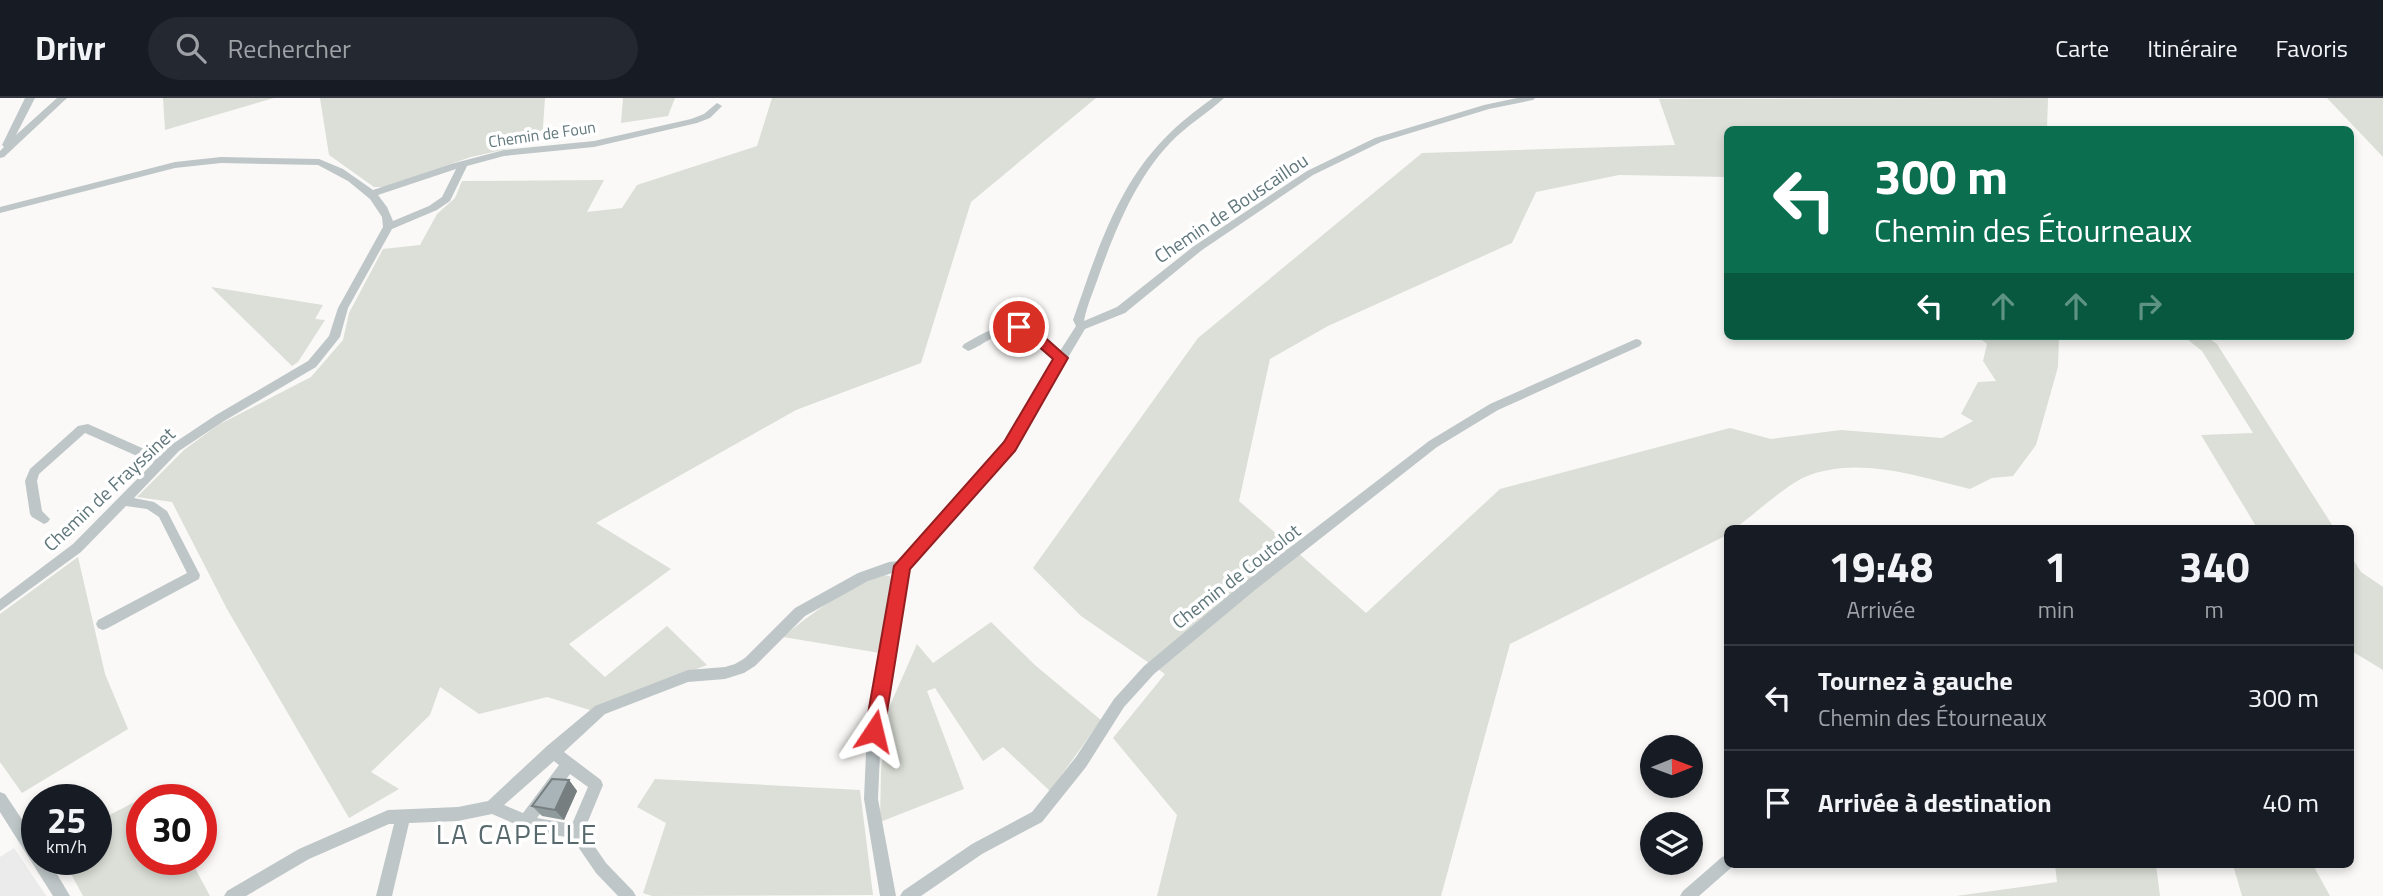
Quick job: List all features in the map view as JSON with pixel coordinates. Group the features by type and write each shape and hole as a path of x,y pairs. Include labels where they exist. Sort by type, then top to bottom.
{"street":[{"path":"1,157 30,98"},
{"path":"1,157 62,98"},
{"path":"888,896 871,799 874,731 902,566 1009,447 1081,326 1078,320 1099,256 1122,205 1151,159 1191,115 1219,98"},
{"name":"Chemin de Bouscaillou","path":"1081,326 1121,310 1198,248 1310,173 1378,140 1487,107 1530,98"},
{"name":"Chemin de Foun","path":"371,194 454,166 504,153 594,144 694,121 707,116 717,106"},
{"path":"19,123 36,123"},
{"path":"0,210 175,165 221,160 319,162 334,166 371,194 383,208 389,220 388,227"},
{"path":"388,227 433,208 446,199 462,166"},
{"name":"Chemin de Frayssinet","path":"0,606 77,548 161,461 197,432 312,364 334,337 343,307 388,227"},
{"path":"968,346 988,335 1019,327 1027,329 1061,358"},
{"name":"Chemin de Coutolot","path":"908,896 977,849 1037,817 1081,762 1119,704 1149,670 1371,491 1433,444 1494,407 1636,343"},
{"path":"44,519 36,513 31,481 34,472 82,429 88,428 161,461"},
{"path":"103,624 194,575 163,514 150,505 125,501"},
{"path":"232,896 304,854 388,817 458,814 492,807 600,710 688,676 738,669 750,662 800,612 863,577 889,567 902,566"},
{"path":"552,751 596,785 576,832"},
{"path":"525,822 569,764"},
{"path":"0,799 21,832"},
{"path":"492,807 525,822 576,832 601,868 628,896"},
{"path":"384,896 404,815"},
{"path":"1688,896 1724,865"},
{"path":"49,875 62,896"}],"shaded area":[{"path":"163,98 274,98 165,130"},
{"path":"320,98 545,98 542,141 471,157 384,187 374,187 329,155"},
{"path":"623,98 675,98 668,116 621,123"},
{"path":"772,98 1096,98 971,202 921,363 796,410 596,523 671,569 569,644 605,677 667,626 707,665 590,710 547,697 479,714 440,687 430,715 371,772 399,789 349,818 227,609 172,502 137,497 184,450 218,425 311,377 343,340 349,313 383,249 420,245 437,214 455,198 462,181 604,180 587,212 622,208 637,185 757,146"},
{"path":"2048,98 2047,126 1724,126 1724,177 1619,175 1536,192 1512,243 1328,326 1270,359 1239,501 1366,613 1500,489 1730,428 1771,439 1841,430 1942,438 1973,421 1961,414 1978,382 1996,381 1983,361 1987,344 1982,340 2059,340 2058,367 2036,445 2013,476 1992,478 1970,489 1909,474 1867,468 1825,471 1805,477 1739,525 1724,525 1724,537 1510,644 1441,896 1157,896 1177,815 1113,738 1165,674 1081,616 1033,568 1198,338 1422,153 1675,145 1659,99"},
{"path":"2327,98 2383,98 2383,157 2354,126"},
{"path":"211,287 323,305 315,319 325,320 298,362 292,366"},
{"path":"2188,340 2212,340 2217,344 2332,525 2255,525 2201,435 2253,433 2202,351"},
{"path":"78,557 105,674 128,729 37,784 21,784 21,792 0,762 0,614"},
{"path":"2354,561 2361,572 2383,587 2383,670 2354,652"},
{"path":"883,575 890,576 892,584 880,653 783,637 830,602"},
{"path":"991,622 1036,666 1101,720 1050,791 1003,747 983,761 935,688 927,691 964,789 880,822 881,770 888,710 917,644 933,663"},
{"path":"655,779 860,790 873,895 652,896 643,893 666,823 637,807"},
{"path":"126,806 126,875 199,875 210,896 83,896 72,875 112,875 112,814"},
{"path":"14,848 21,858 21,875 33,875 47,896 0,896 0,857"},
{"path":"2055,868 2156,868 2160,896 1956,896 2057,882"},
{"path":"2234,868 2315,868 2330,896 2242,896"}],"building":[{"path":"552,779 569,780 555,810 532,806"}],"district":[{"name":"LA CAPELLE","path":"517,834"}],"route":[{"path":"874,731 902,566 1009,447 1061,358 1027,329 1019,327"}]}
